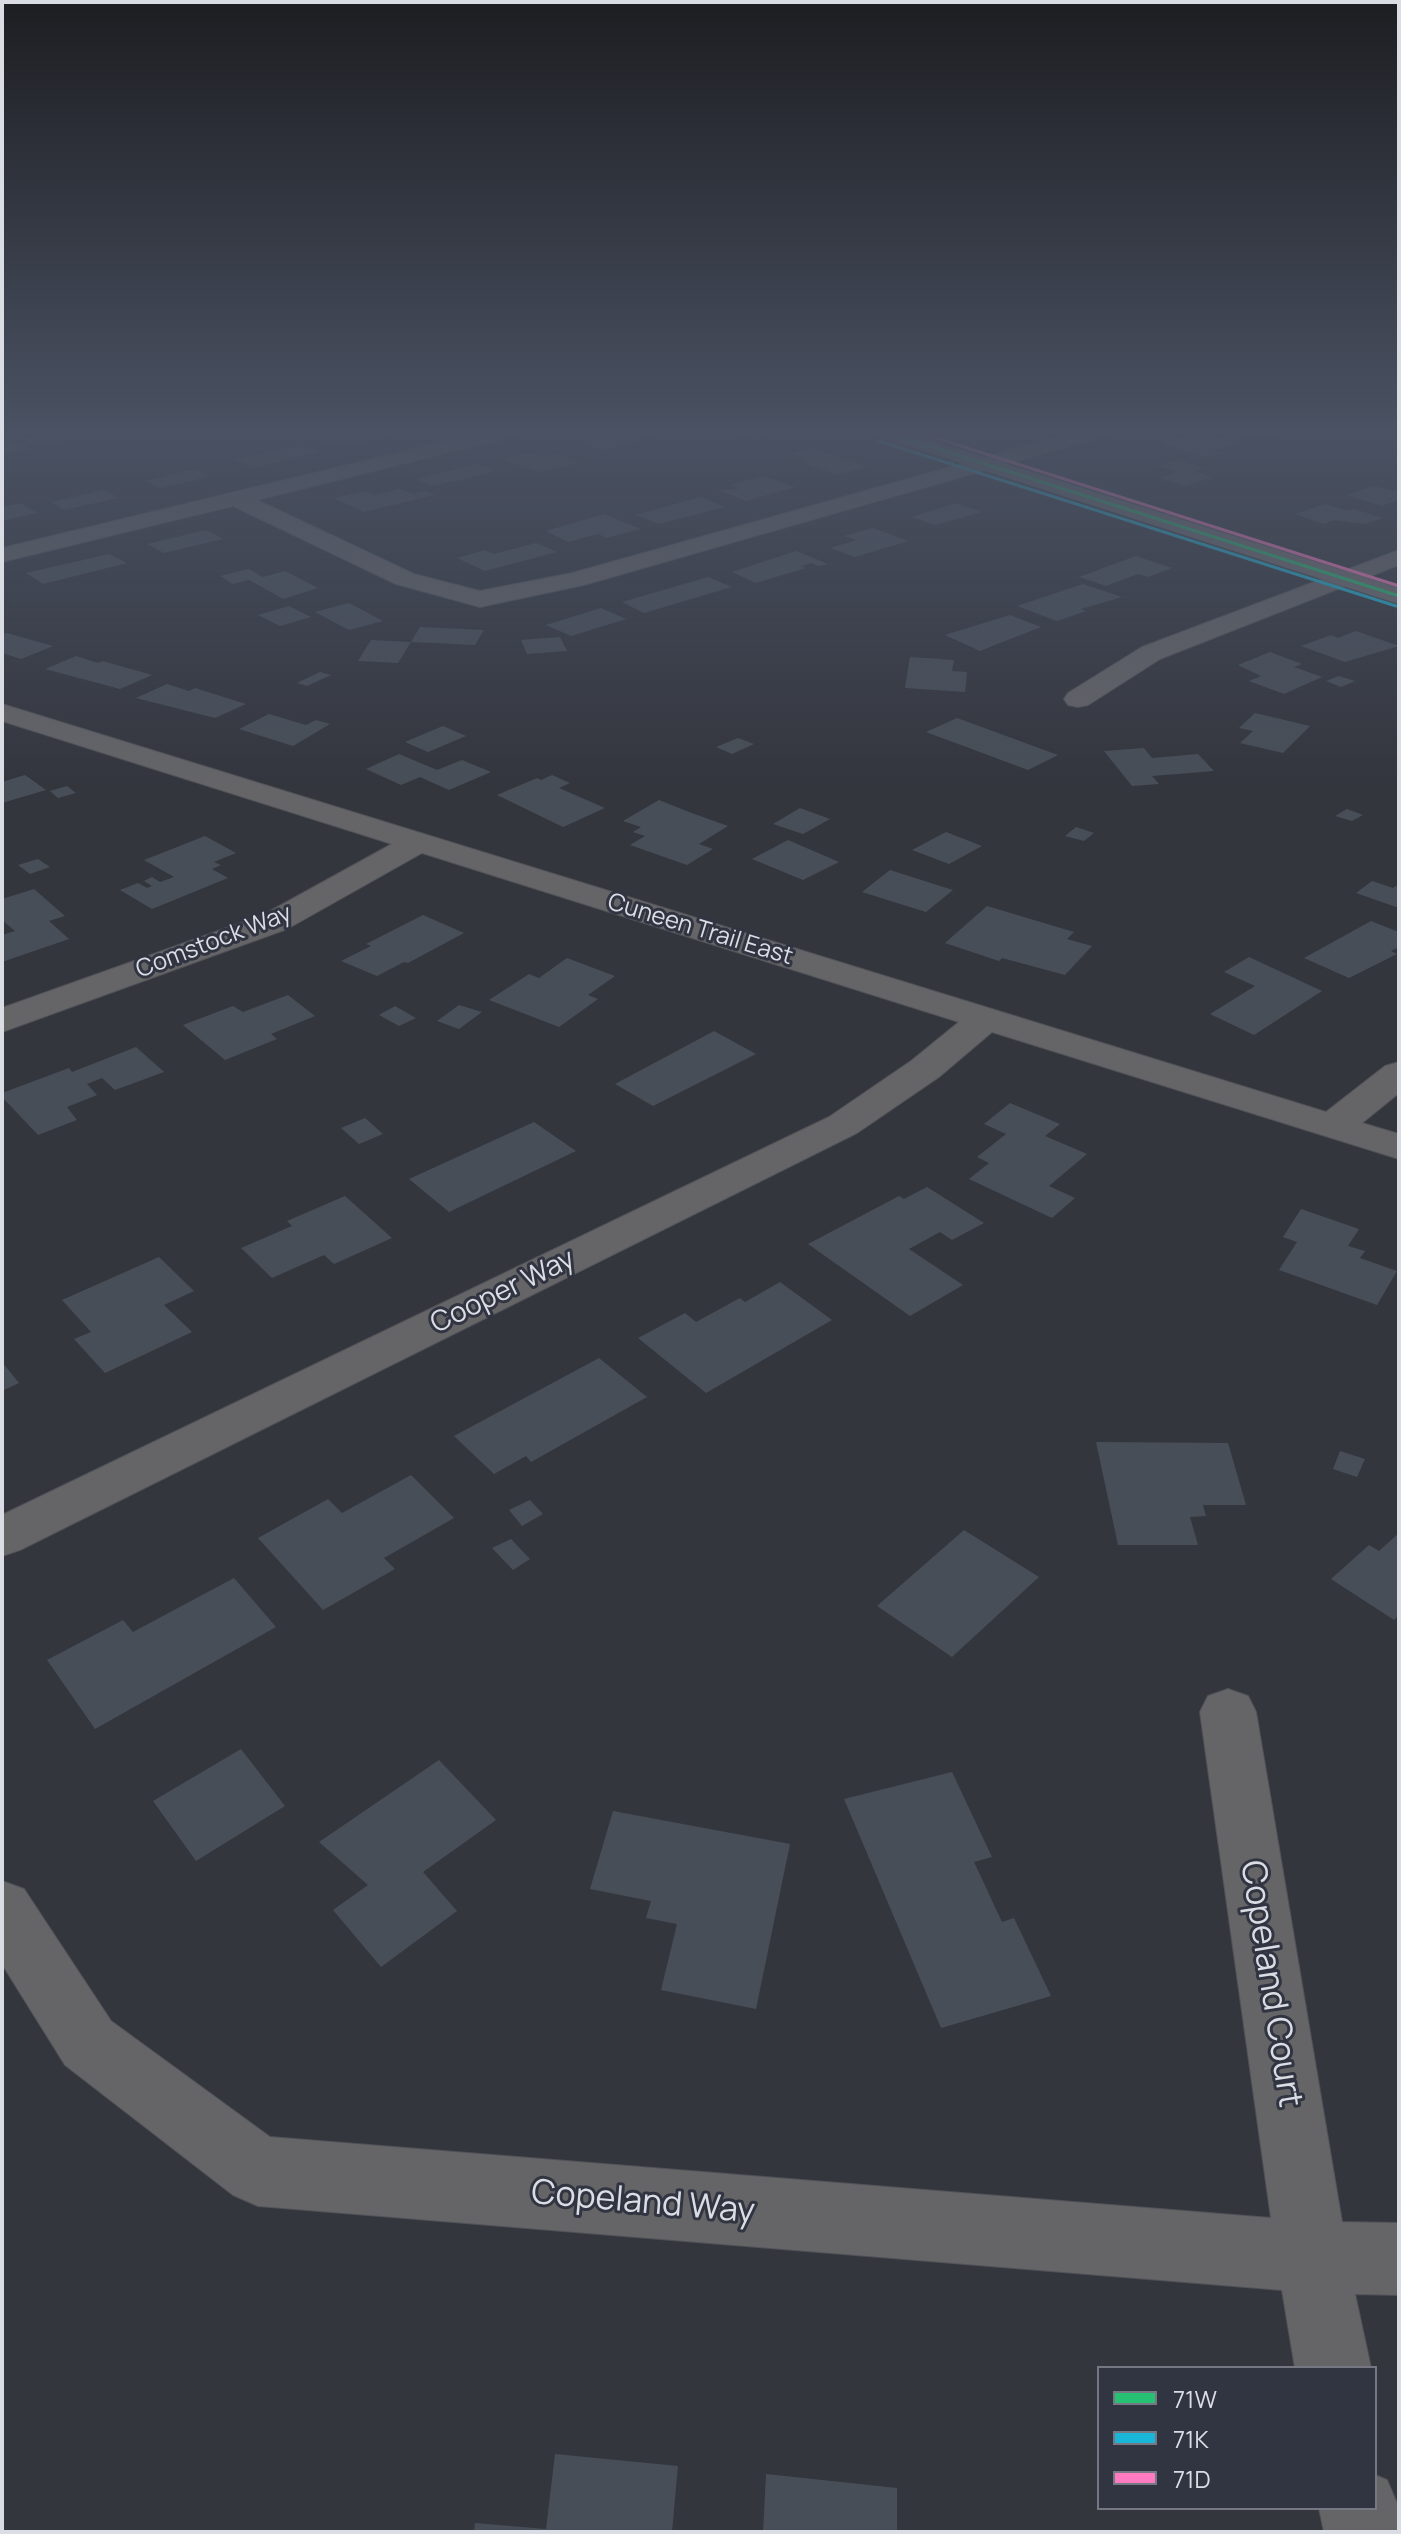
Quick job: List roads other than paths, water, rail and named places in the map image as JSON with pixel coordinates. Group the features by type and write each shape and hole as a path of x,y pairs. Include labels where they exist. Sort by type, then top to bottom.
{"street":[{"path":"2,555 25,549"},
{"path":"343,549 405,579 480,599 575,580 681,549"},
{"path":"1253,549 1399,596"},
{"path":"1078,699 1151,653 1399,557"},
{"name":"Cuneen Trail East","path":"2,712 1399,1147"},
{"name":"Comstock Way","path":"2,1021 275,922 418,842"},
{"name":"Cooper Way","path":"2,1537 843,1125 925,1069 986,1018"},
{"path":"1334,1125 1399,1074"},
{"name":"Copeland Court","path":"1228,1712 1312,2257 1333,2366"},
{"name":"Copeland Way","path":"2,1909 88,2043 258,2171 1312,2257 1399,2259"},
{"path":"1359,2510 1364,2532"}]}
